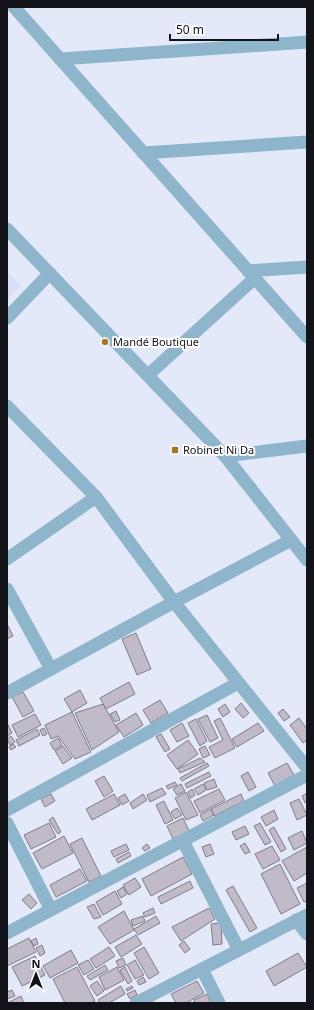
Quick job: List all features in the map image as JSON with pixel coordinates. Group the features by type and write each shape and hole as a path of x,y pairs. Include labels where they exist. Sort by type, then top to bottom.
{"street":[{"path":"14,7 307,337"},
{"path":"60,58 307,42"},
{"path":"143,153 307,142"},
{"path":"7,229 225,456 307,560"},
{"path":"148,375 251,275 307,267"},
{"path":"7,318 50,274"},
{"path":"7,406 96,497 174,602 238,684 307,768"},
{"path":"225,456 307,446"},
{"path":"7,559 96,497"},
{"path":"7,693 291,540"},
{"path":"7,589 51,669"},
{"path":"7,810 238,684"},
{"path":"7,934 307,775"},
{"path":"7,823 51,910"},
{"path":"183,841 239,950"},
{"path":"136,1003 302,918 307,934"},
{"path":"202,969 219,1003"}],"shaded area":[{"path":"7,272 21,286 7,300"}],"building":[{"path":"7,624 13,636 7,639"},
{"path":"136,633 151,669 137,675 122,639"},
{"path":"129,682 135,694 106,709 100,698"},
{"path":"80,690 87,703 72,712 64,699"},
{"path":"23,692 34,711 23,717 12,697"},
{"path":"160,700 168,713 151,723 143,710"},
{"path":"241,703 249,713 243,718 235,709"},
{"path":"103,704 119,732 92,750 75,713"},
{"path":"225,704 230,712 223,717 218,709"},
{"path":"283,709 290,717 284,721 278,713"},
{"path":"116,711 120,720 115,722 110,714"},
{"path":"72,712 91,752 75,759 58,736 51,739 45,725"},
{"path":"136,713 143,725 124,737 116,725"},
{"path":"35,714 41,725 18,737 12,725"},
{"path":"207,715 218,738 210,742 198,719"},
{"path":"220,718 235,748 215,758 209,747 223,740 214,721"},
{"path":"299,718 307,729 307,740 303,743 290,725"},
{"path":"196,719 207,741 200,746 188,723"},
{"path":"7,723 12,733 7,736"},
{"path":"182,723 189,736 177,742 170,730"},
{"path":"258,723 264,731 237,747 232,739"},
{"path":"44,728 47,734 43,736 40,730"},
{"path":"37,729 40,735 19,746 16,740"},
{"path":"161,734 170,749 165,752 156,737"},
{"path":"11,736 15,742 10,745 7,739"},
{"path":"58,738 62,745 54,750 50,743"},
{"path":"188,740 198,754 177,769 167,755"},
{"path":"13,744 16,747 11,750 9,747"},
{"path":"63,746 72,758 63,764 55,751"},
{"path":"205,746 210,755 203,758 199,749"},
{"path":"200,758 205,762 180,773 178,769"},
{"path":"207,763 209,766 182,781 180,778"},
{"path":"287,763 294,775 275,786 268,773"},
{"path":"209,772 211,776 187,788 185,784"},
{"path":"248,772 256,787 249,791 241,776"},
{"path":"104,776 113,791 104,797 95,781"},
{"path":"214,779 217,787 207,790 204,783"},
{"path":"175,782 177,785 168,789 166,786"},
{"path":"181,784 185,791 177,795 173,789"},
{"path":"203,784 206,790 198,795 194,789"},
{"path":"162,788 166,794 150,802 147,795"},
{"path":"192,789 195,795 191,798 188,792"},
{"path":"219,789 225,800 200,813 194,801"},
{"path":"186,792 198,815 186,820 175,798"},
{"path":"307,793 307,801 305,803 302,796"},
{"path":"51,794 55,801 45,807 41,799"},
{"path":"114,794 120,805 92,820 86,809"},
{"path":"125,794 129,801 122,805 118,798"},
{"path":"143,794 147,800 133,809 130,803"},
{"path":"241,794 244,801 214,816 211,809"},
{"path":"299,799 307,815 297,820 290,803"},
{"path":"164,801 173,820 165,824 156,805"},
{"path":"177,808 182,815 175,819 171,812"},
{"path":"211,809 214,815 203,821 200,815"},
{"path":"274,810 278,819 266,826 261,817"},
{"path":"53,817 61,832 58,834 49,820"},
{"path":"183,818 190,833 174,841 167,826"},
{"path":"49,823 56,837 31,849 24,835"},
{"path":"260,823 271,842 265,845 254,826"},
{"path":"245,826 249,834 236,840 232,832"},
{"path":"274,827 286,849 281,852 269,830"},
{"path":"302,831 307,843 294,850 288,838"},
{"path":"64,836 73,853 42,869 33,853"},
{"path":"82,838 101,876 89,882 70,844"},
{"path":"245,843 250,852 245,854 240,846"},
{"path":"126,844 129,850 114,857 111,851"},
{"path":"147,844 150,848 145,851 142,848"},
{"path":"210,844 214,854 206,857 202,847"},
{"path":"272,846 280,860 263,869 255,854"},
{"path":"307,847 307,873 294,881 282,861"},
{"path":"129,852 131,856 118,863 116,859"},
{"path":"183,857 192,874 151,896 142,879"},
{"path":"280,864 300,904 281,914 261,874"},
{"path":"80,869 87,881 56,897 50,885"},
{"path":"135,878 141,887 129,895 123,885"},
{"path":"190,881 193,888 161,904 158,897"},
{"path":"307,883 307,901 304,902 297,888"},
{"path":"233,886 257,928 250,932 226,890"},
{"path":"123,887 127,894 121,898 117,891"},
{"path":"115,891 122,904 103,915 96,902"},
{"path":"29,894 37,903 31,909 22,900"},
{"path":"94,904 101,917 94,919 87,907"},
{"path":"153,908 155,913 145,917 143,913"},
{"path":"209,908 215,919 181,941 172,927"},
{"path":"124,911 134,930 110,944 98,927"},
{"path":"143,916 145,921 133,926 131,920"},
{"path":"156,916 160,923 138,935 134,929"},
{"path":"221,923 222,944 213,945 211,924"},
{"path":"136,935 142,944 121,957 115,947"},
{"path":"29,938 36,952 7,966 7,949"},
{"path":"36,938 38,944 34,946 31,941"},
{"path":"184,941 190,949 185,953 179,945"},
{"path":"42,945 45,953 40,956 36,948"},
{"path":"109,947 115,956 96,968 90,959"},
{"path":"144,947 159,973 149,979 134,953"},
{"path":"71,950 78,963 50,978 43,966"},
{"path":"298,953 307,967 274,986 266,971"},
{"path":"35,956 45,975 22,986 12,967"},
{"path":"123,958 126,965 119,968 116,961"},
{"path":"88,960 94,969 84,975 78,965"},
{"path":"135,960 144,975 135,979 127,965"},
{"path":"105,965 108,970 90,980 87,976"},
{"path":"77,967 95,1001 90,1003 65,1003 53,979"},
{"path":"117,967 124,980 105,990 99,977"},
{"path":"125,967 132,981 128,984 120,970"},
{"path":"143,977 146,982 139,985 137,981"},
{"path":"97,981 104,991 97,996 90,986"},
{"path":"197,981 204,993 186,1003 176,1003 171,994"},
{"path":"121,986 125,994 109,1003 100,1003 98,1000"},
{"path":"132,986 133,988 127,991 126,989"},
{"path":"12,990 15,996 7,999 7,992"},
{"path":"135,990 137,995 130,999 127,994"},
{"path":"207,994 211,1003 195,1003 194,1000"},
{"path":"21,996 24,1003 7,1003"}],"place":[{"name":"Mandé Boutique","path":"105,342"},
{"name":"Robinet Ni Da","path":"175,450"}]}
